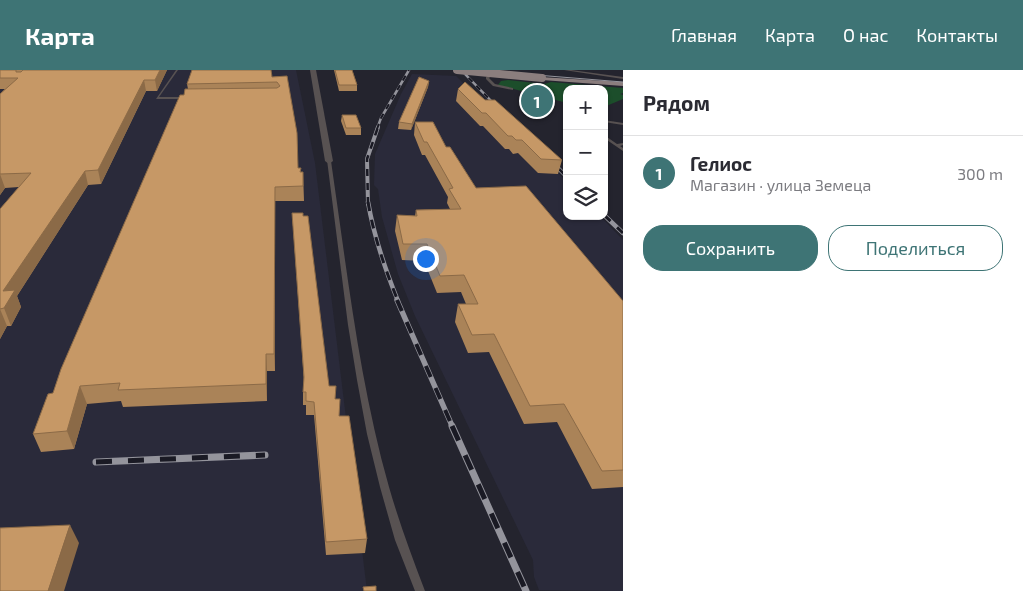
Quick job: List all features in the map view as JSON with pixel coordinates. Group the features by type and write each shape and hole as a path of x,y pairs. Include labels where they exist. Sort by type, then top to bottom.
{"main road":[{"path":"458,70 623,84"}],"street":[{"path":"313,70 329,161"}],"lane":[{"path":"178,70 157,98 197,98"},
{"path":"498,70 487,78 494,85 512,89"},
{"path":"565,70 623,76"},
{"path":"587,70 623,76"},
{"path":"608,122 623,124"},
{"path":"608,139 623,150"},
{"path":"616,144 623,144"},
{"path":"329,161 364,406 401,548 420,591"}],"shaded area":[{"path":"0,70 296,70 315,163 367,591 0,591"},
{"path":"412,74 456,76 514,134 519,134 563,178 563,220 604,220 623,240 623,591 539,590 534,577 533,560 415,316 398,274 382,217 378,189 374,185 375,154 401,94"}],"green space":[{"path":"501,81 587,85 563,85 563,102 498,85"},
{"path":"608,87 623,88 623,93 620,94 623,95 623,99 608,105"}],"building":[{"path":"0,70 16,70 16,72 21,72 23,70 160,70 155,80 144,80 98,170 85,171 3,291 15,290 4,308 0,309 0,209 31,173 0,174 0,94 18,78 0,78"},
{"path":"192,70 271,70 272,77 287,76 297,133 298,168 301,168 300,172 303,172 303,186 275,187 274,354 266,354 266,384 118,390 120,383 80,386 67,431 33,434 48,394 53,393 61,369 180,95 184,95 185,89 277,88 280,86 277,82 187,84"},
{"path":"335,70 352,70 357,85 339,85"},
{"path":"419,77 429,81 412,124 399,122"},
{"path":"465,82 485,100 495,100 562,160 541,159 522,140 516,140 512,136 508,136 486,113 482,113 458,89"},
{"path":"342,115 356,115 361,128 346,128"},
{"path":"415,122 433,122 446,147 450,147 476,188 526,186 623,301 623,470 602,471 564,404 530,406 494,334 472,335 458,304 478,304 464,275 440,276 427,244 403,244 397,215 417,216 416,210 461,209 449,189 453,188 427,142 424,142"},
{"path":"292,213 303,213 303,216 308,216 329,386 336,386 335,399 340,399 339,416 349,416 367,539 326,542 314,402 306,401 306,392 303,392 304,377"},
{"path":"70,525 48,591 0,591 0,528"},
{"path":"376,586 376,591 364,591 363,587"}],"tram line":[{"path":"474,70 623,82"}],"railway":[{"path":"377,129 381,118 409,70"},
{"path":"461,70 501,111"},
{"path":"368,204 367,159 378,127"},
{"path":"549,159 565,175"},
{"path":"368,202 380,253 398,301"},
{"path":"608,219 623,233"},
{"path":"397,300 453,428"},
{"path":"452,426 526,591"},
{"path":"96,462 265,455"}],"place":[{"name":"Гелиос","path":"537,101"}]}
